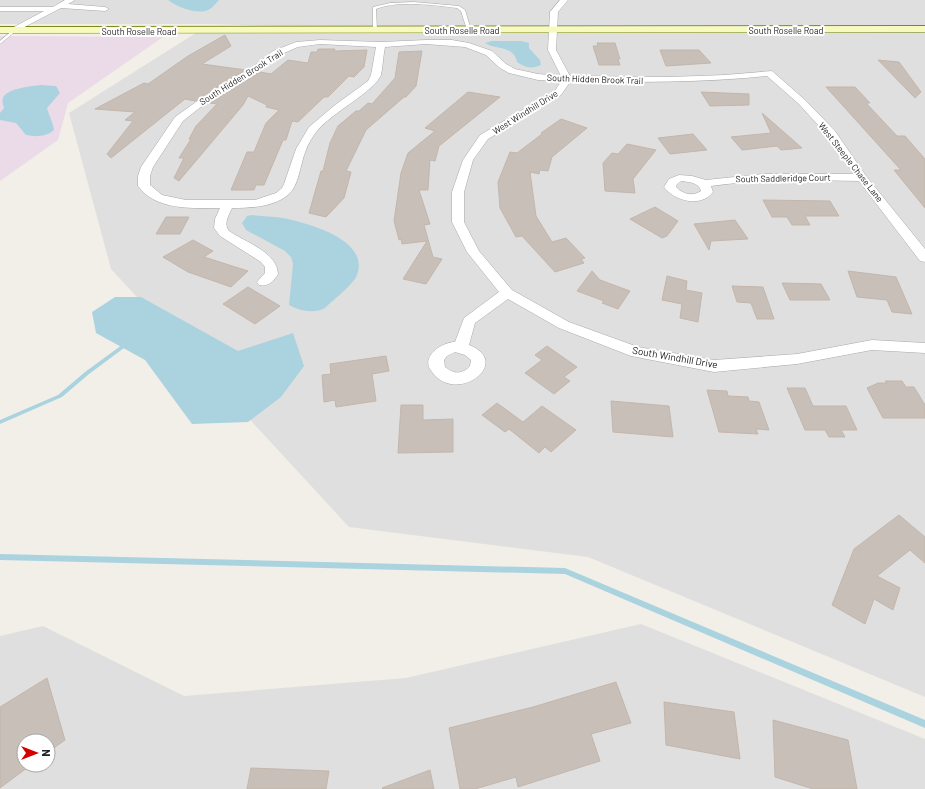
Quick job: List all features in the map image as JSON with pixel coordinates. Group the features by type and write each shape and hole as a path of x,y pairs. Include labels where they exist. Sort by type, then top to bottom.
{"main road":[{"name":"South Roselle Road","path":"0,30 20,27 375,30 925,29"}],"street":[{"path":"0,9 38,9 71,0"},
{"path":"564,0 554,12 552,50 567,79"},
{"path":"20,27 35,20 56,5 96,4"},
{"path":"20,27 28,14 38,9"},
{"name":"South Hidden Brook Trail","path":"381,45 376,75 371,83 338,107 313,129 301,149 287,190 280,195 256,204 186,204 158,198 144,186 144,176 147,167 179,119 198,104 251,73 276,53 296,45 320,42 381,45 426,42 466,45 489,53 503,66 512,71 538,77 567,79 669,80 725,78 769,73"},
{"name":"West Steeple Chase Lane","path":"769,73 802,102 831,133 862,178 925,258"},
{"name":"West Windhill Drive","path":"508,294 473,252 458,222 458,192 468,160 484,137 558,93 567,79"},
{"name":"South Saddleridge Court","path":"704,184 735,179 788,177 862,178"},
{"path":"228,204 220,228 224,235 256,251 271,264 272,272 269,278 264,282"},
{"path":"461,347 469,321 508,294"},
{"name":"South Windhill Drive","path":"508,294 564,325 636,352 714,366 797,359 872,345 925,348"}],"lane":[{"path":"375,30 374,8 386,4 400,3 458,7 463,10 469,30"},
{"path":"0,43 20,27"}],"shaded area":[{"path":"0,0 925,0 925,27 302,27 212,24 0,24"},
{"path":"925,29 925,697 588,557 349,527 111,269 69,113 199,31"},
{"path":"0,36 163,37 68,103 58,140 0,181"},
{"path":"641,624 925,739 925,789 0,789 0,636 43,626 184,696 406,678"}],"water":[{"path":"168,0 219,0 210,9 200,12 182,8"},
{"path":"492,41 521,41 529,43 529,48 540,60 541,65 535,67 523,66 517,62 512,53 508,50 485,43"},
{"path":"41,85 56,86 60,93 47,108 54,130 44,135 29,136 26,135 16,123 0,120 0,113 4,108 3,98 5,95 20,88"},
{"path":"247,216 279,217 294,220 320,229 346,242 354,252 359,262 355,279 325,308 321,310 307,311 297,309 289,305 293,264 291,257 285,251 246,230 242,223"},
{"path":"115,297 141,297 238,351 293,333 304,366 281,397 248,422 192,424 145,360 96,333 92,312"}],"building":[{"path":"225,35 231,46 202,64 246,70 195,101 185,99 111,158 107,154 133,121 125,120 135,112 95,109 144,83 148,84 188,56"},
{"path":"597,43 615,43 620,59 618,59 620,65 599,65 593,46 598,46"},
{"path":"318,49 335,49 334,51 367,50 364,67 354,77 349,76 328,97 324,97 298,122 292,121 286,140 283,140 264,185 256,185 254,190 231,190 247,152 254,152 266,123 279,110 266,107 267,105 248,96 243,105 179,181 174,178 184,158 179,158 191,139 189,139 196,126 217,104 210,103 260,72 271,74 288,60 308,63 311,52 317,52"},
{"path":"660,50 699,50 711,63 666,66"},
{"path":"422,51 416,86 406,97 404,97 366,130 346,171 351,172 344,198 326,217 309,213 321,171 323,171 330,143 338,126 368,103 372,104 395,78 399,52"},
{"path":"878,60 899,62 921,92 915,98"},
{"path":"826,87 855,87 870,103 866,103 897,136 905,136 925,159 925,208 894,170 901,170"},
{"path":"468,92 500,97 439,146 435,161 430,160 428,190 419,190 430,224 424,225 433,257 442,259 426,284 403,279 427,241 402,244 401,239 399,240 394,221 401,173 408,153 435,131 425,128"},
{"path":"701,92 749,94 749,105 710,106"},
{"path":"762,113 802,148 781,150 777,146 742,150 731,137 771,133"},
{"path":"561,119 587,128 552,157 548,171 540,170 539,174 530,172 536,216 552,242 566,238 585,258 581,259 584,263 555,272 522,236 516,237 500,208 498,182 510,152 517,153"},
{"path":"693,134 707,150 670,154 658,138"},
{"path":"627,144 656,150 633,179 635,193 605,191 603,163 612,153 618,154"},
{"path":"763,200 830,201 839,216 805,216 810,225 792,225 787,217 772,217"},
{"path":"655,207 678,221 667,236 662,238 630,219"},
{"path":"166,217 189,217 180,234 156,234"},
{"path":"735,220 748,239 711,241 709,250 694,224"},
{"path":"193,240 213,251 204,257 248,271 231,287 188,272 163,257"},
{"path":"592,271 600,280 630,291 618,309 602,303 604,301 577,291"},
{"path":"848,271 896,277 912,314 892,312 887,300 857,297"},
{"path":"667,276 687,281 686,290 702,293 698,322 680,318 682,304 662,300"},
{"path":"782,283 821,284 830,300 790,300"},
{"path":"732,286 763,287 774,319 757,319 751,303 737,302"},
{"path":"248,287 280,306 255,324 223,304"},
{"path":"547,346 577,367 564,377 570,381 554,394 525,373 542,360 535,355"},
{"path":"386,356 389,371 372,374 376,401 336,407 335,400 324,402 322,375 331,374 330,364"},
{"path":"885,381 902,381 906,387 914,387 925,405 925,418 883,418 867,388 878,383 887,383"},
{"path":"787,388 805,388 813,406 846,406 857,430 841,430 845,437 829,437 825,430 805,430"},
{"path":"707,390 727,391 728,396 748,397 749,401 759,402 769,430 756,429 758,434 719,432"},
{"path":"611,401 669,406 673,437 613,432"},
{"path":"497,403 523,422 542,406 576,430 551,452 545,447 539,453 509,429 505,432 482,415"},
{"path":"401,405 423,405 423,420 453,419 453,452 398,453"},
{"path":"899,515 925,537 925,563 910,550 877,576 900,588 893,610 874,599 865,624 832,605 854,549"},
{"path":"47,678 65,740 56,746 56,733 16,733 16,773 20,773 0,788 0,707"},
{"path":"616,682 631,723 591,734 600,761 518,787 516,777 475,789 460,789 449,728 533,707"},
{"path":"664,702 734,712 740,759 666,745"},
{"path":"773,720 848,740 857,789 813,789 775,777"},
{"path":"251,768 329,771 326,789 247,789"},
{"path":"430,770 434,789 382,788"}],"waterway":[{"path":"0,422 60,396 87,373 122,347"},
{"path":"0,557 565,571 925,724"}]}
